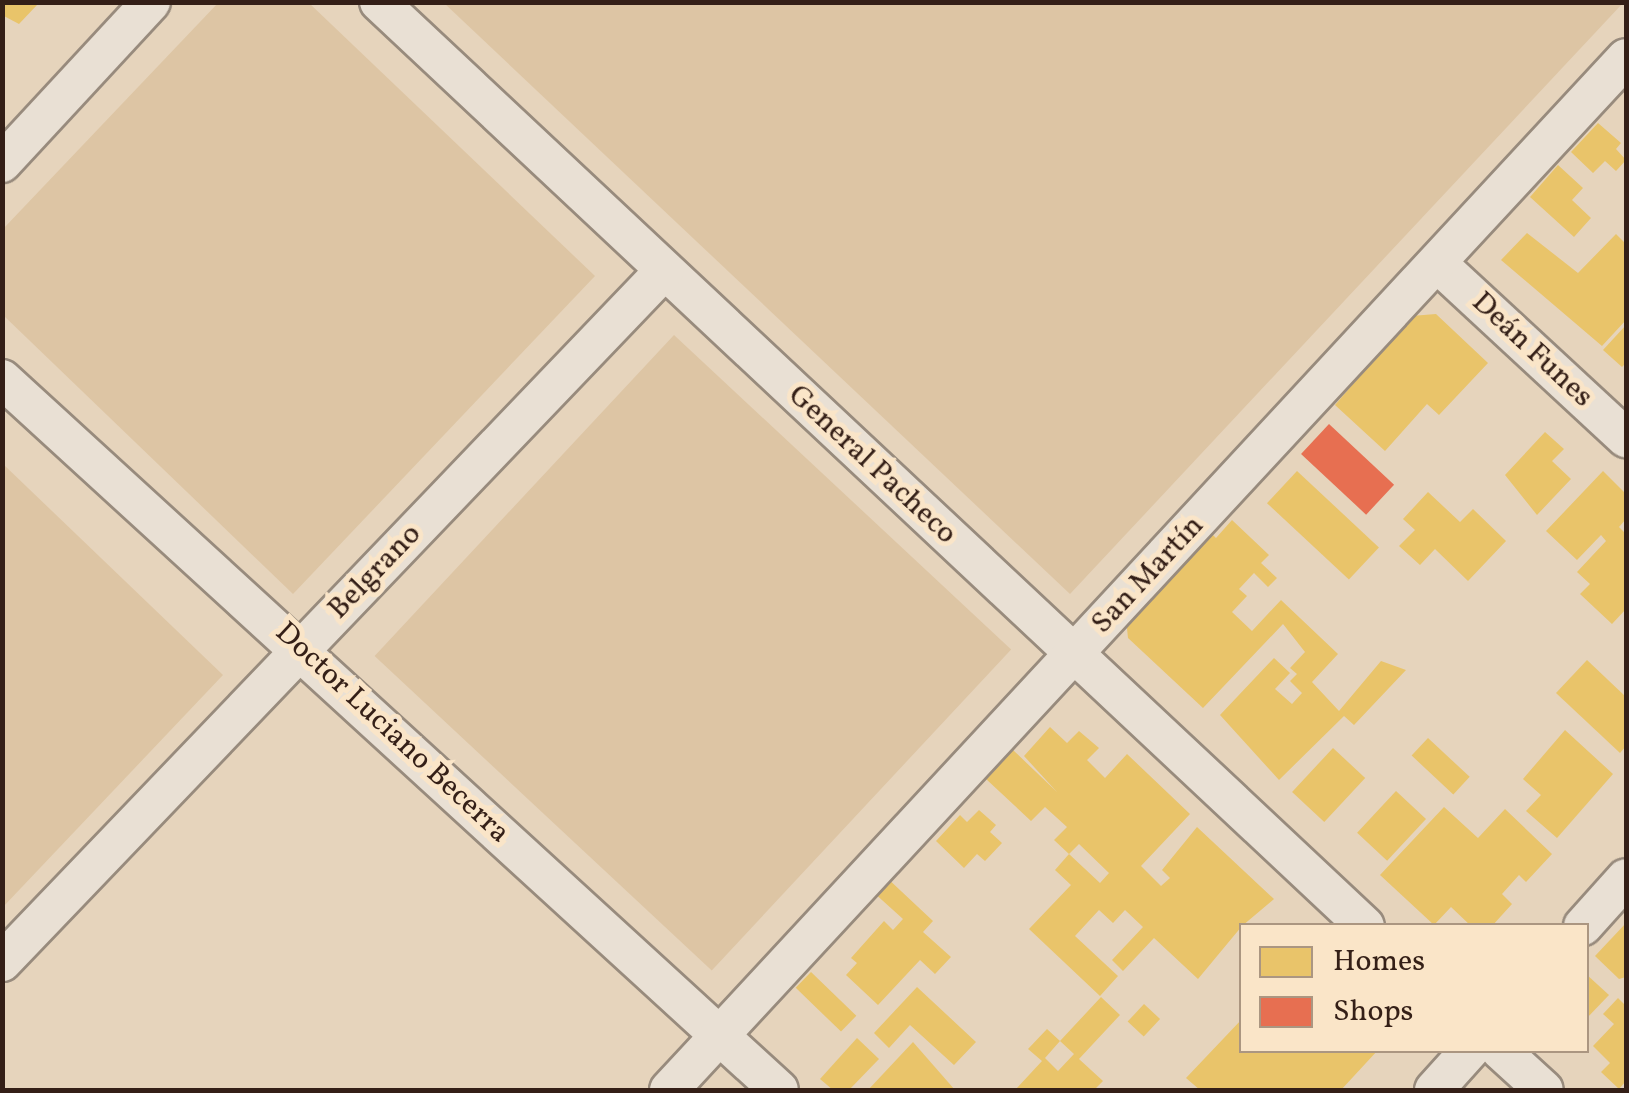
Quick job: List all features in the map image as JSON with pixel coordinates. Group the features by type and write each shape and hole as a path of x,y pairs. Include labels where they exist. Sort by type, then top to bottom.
{"street":[{"path":"2,163 151,2"},
{"name":"General Pacheco","path":"379,2 1362,923"},
{"name":"San Martín","path":"669,1090 1626,58"},
{"name":"Deán Funes","path":"1437,262 1626,438"},
{"name":"Belgrano","path":"2,962 665,270"},
{"name":"Doctor Luciano Becerra","path":"2,379 779,1090"},
{"path":"1587,923 1626,878"},
{"path":"1434,1090 1467,1053"},
{"path":"1503,1053 1544,1090"}],"shaded area":[{"path":"218,3 309,3 595,276 293,594 3,315 3,229"},
{"path":"444,3 1623,3 1070,594"},
{"path":"674,335 1011,649 712,970 375,656"},
{"path":"3,464 223,675 2,907"}],"building: Homes":[{"path":"2,2 37,5 19,24 2,15"},
{"path":"1598,123 1621,143 1616,149 1626,160 1616,171 1605,161 1593,173 1571,152"},
{"path":"1558,165 1583,188 1572,200 1591,218 1574,237 1530,197"},
{"path":"1527,233 1578,273 1616,234 1626,244 1626,320 1602,346 1501,260"},
{"path":"1436,314 1488,363 1439,415 1427,404 1385,451 1335,405 1411,316"},
{"path":"1626,325 1626,363 1622,367 1603,350"},
{"path":"1545,432 1564,449 1552,461 1571,479 1537,515 1505,475"},
{"path":"1297,471 1379,547 1349,580 1267,503"},
{"path":"1603,471 1626,494 1626,519 1619,527 1626,534 1626,609 1612,624 1580,594 1590,584 1577,572 1606,541 1601,535 1577,560 1546,531"},
{"path":"1428,492 1460,522 1473,509 1506,541 1468,581 1435,549 1420,565 1399,546 1415,530 1403,519"},
{"path":"1232,520 1269,555 1261,563 1277,578 1268,587 1254,573 1239,589 1247,596 1232,612 1252,631 1281,600 1338,654 1312,682 1339,711 1381,661 1406,670 1354,725 1344,716 1279,780 1220,715 1274,658 1290,673 1275,689 1292,704 1302,693 1290,681 1297,674 1290,668 1305,652 1283,624 1203,708 1128,638 1126,619 1209,531 1216,538"},
{"path":"1587,660 1626,697 1626,746 1620,753 1556,693"},
{"path":"1050,727 1067,743 1079,731 1099,748 1087,760 1105,778 1127,754 1190,814 1141,866 1161,886 1170,878 1162,870 1197,827 1274,899 1246,923 1239,923 1239,930 1198,979 1154,938 1123,971 1112,960 1143,927 1125,910 1113,923 1099,910 1075,936 1118,976 1100,996 1029,929 1071,885 1055,870 1069,854 1054,840 1067,827 1045,807 1031,821 986,779 1013,750 1057,792 1024,756","holes":["1079,844 1109,873 1100,883 1069,854"]},
{"path":"1565,730 1613,774 1557,838 1526,811 1541,795 1523,779"},
{"path":"1428,738 1470,777 1453,794 1412,756"},
{"path":"1333,748 1365,778 1324,822 1292,792"},
{"path":"1396,791 1426,819 1387,861 1357,833"},
{"path":"1444,807 1478,838 1505,809 1552,854 1526,882 1519,875 1502,894 1512,904 1495,923 1468,923 1451,907 1432,923 1380,875"},
{"path":"979,810 996,825 990,832 1002,843 985,861 977,854 964,868 936,841 960,815 967,822"},
{"path":"885,876 933,921 923,932 951,957 935,974 920,960 878,1005 846,975 857,963 851,958 884,921 893,930 903,919 872,891"},
{"path":"1626,923 1626,977 1619,979 1595,956"},
{"path":"811,972 856,1016 841,1032 796,988"},
{"path":"1589,977 1609,995 1589,1016"},
{"path":"917,987 976,1042 954,1065 910,1025 889,1048 874,1033"},
{"path":"1101,997 1120,1015 1079,1059 1103,1081 1094,1090 1015,1090 1042,1061 1028,1049 1047,1029 1060,1041","holes":["1060,1041 1074,1054 1058,1071 1045,1058"]},
{"path":"1618,998 1626,1006 1626,1081 1619,1089 1601,1072 1610,1063 1593,1046 1614,1024 1603,1014"},
{"path":"1144,1004 1160,1019 1144,1037 1128,1022"},
{"path":"1239,1022 1239,1053 1375,1053 1341,1090 1200,1090 1186,1078"},
{"path":"857,1038 879,1059 849,1090 833,1090 820,1079"},
{"path":"913,1042 955,1090 868,1090"}],"building: Shops":[{"path":"1329,424 1394,485 1366,515 1301,454"}]}
